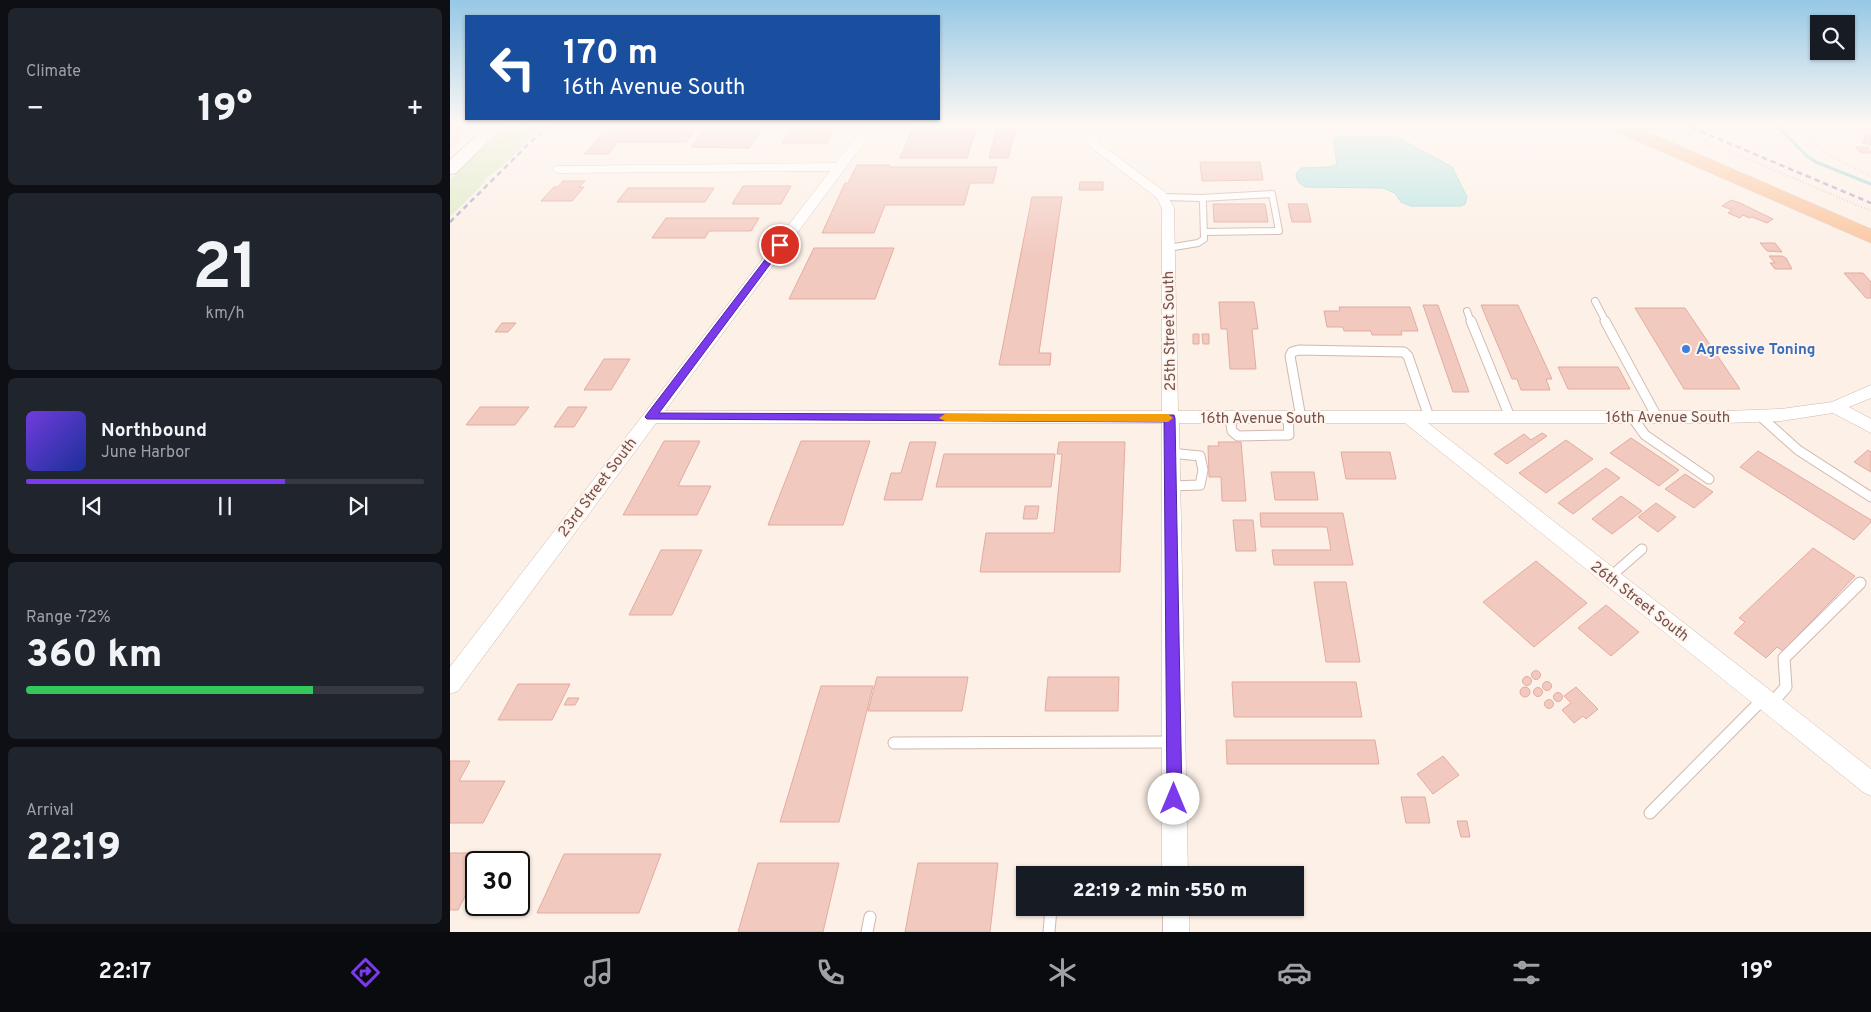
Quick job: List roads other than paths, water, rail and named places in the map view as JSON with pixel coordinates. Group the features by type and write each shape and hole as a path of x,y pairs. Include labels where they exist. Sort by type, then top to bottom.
{"main road":[{"path":"1713,167 1871,237"},
{"path":"1741,167 1871,223"}],"street":[{"path":"1124,167 1163,197"},
{"path":"559,169 839,168"},
{"name":"23rd Street South","path":"450,684 839,168"},
{"name":"25th Street South","path":"1163,197 1168,208 1175,866"},
{"name":"16th Avenue South","path":"650,417 1510,418 1760,416 1781,415 1835,407 1871,391"},
{"path":"1835,407 1871,427"},
{"name":"26th Street South","path":"1409,418 1871,784"},
{"path":"1176,916 1176,932"}],"lane":[{"path":"1163,197 1201,198 1272,194 1279,231 1204,232"},
{"path":"1168,248 1198,243 1204,239 1201,198"},
{"path":"1595,301 1657,417"},
{"path":"1467,311 1510,418"},
{"path":"1294,418 1290,356 1292,352 1299,350 1404,352 1408,356 1429,418"},
{"path":"1760,416 1790,446 1871,497"},
{"path":"1632,417 1645,435 1709,478"},
{"path":"1170,453 1200,456 1202,460 1203,481 1200,485 1170,486"},
{"path":"1610,577 1642,549"},
{"path":"1650,813 1767,702 1786,687 1784,658 1860,583"},
{"path":"894,743 1174,742"},
{"path":"1049,932 1050,916"},
{"path":"867,932 870,917"}],"water":[{"path":"1452,167 1467,197 1465,204 1461,206 1411,206 1401,202 1395,193 1383,188 1306,187 1298,180 1296,174 1301,168"}],"waterway":[{"path":"1830,167 1871,184"}],"railway":[{"path":"450,222 505,167"},
{"path":"1787,167 1871,203"}],"place":[{"name":"Agressive Toning","path":"1686,349"}]}
